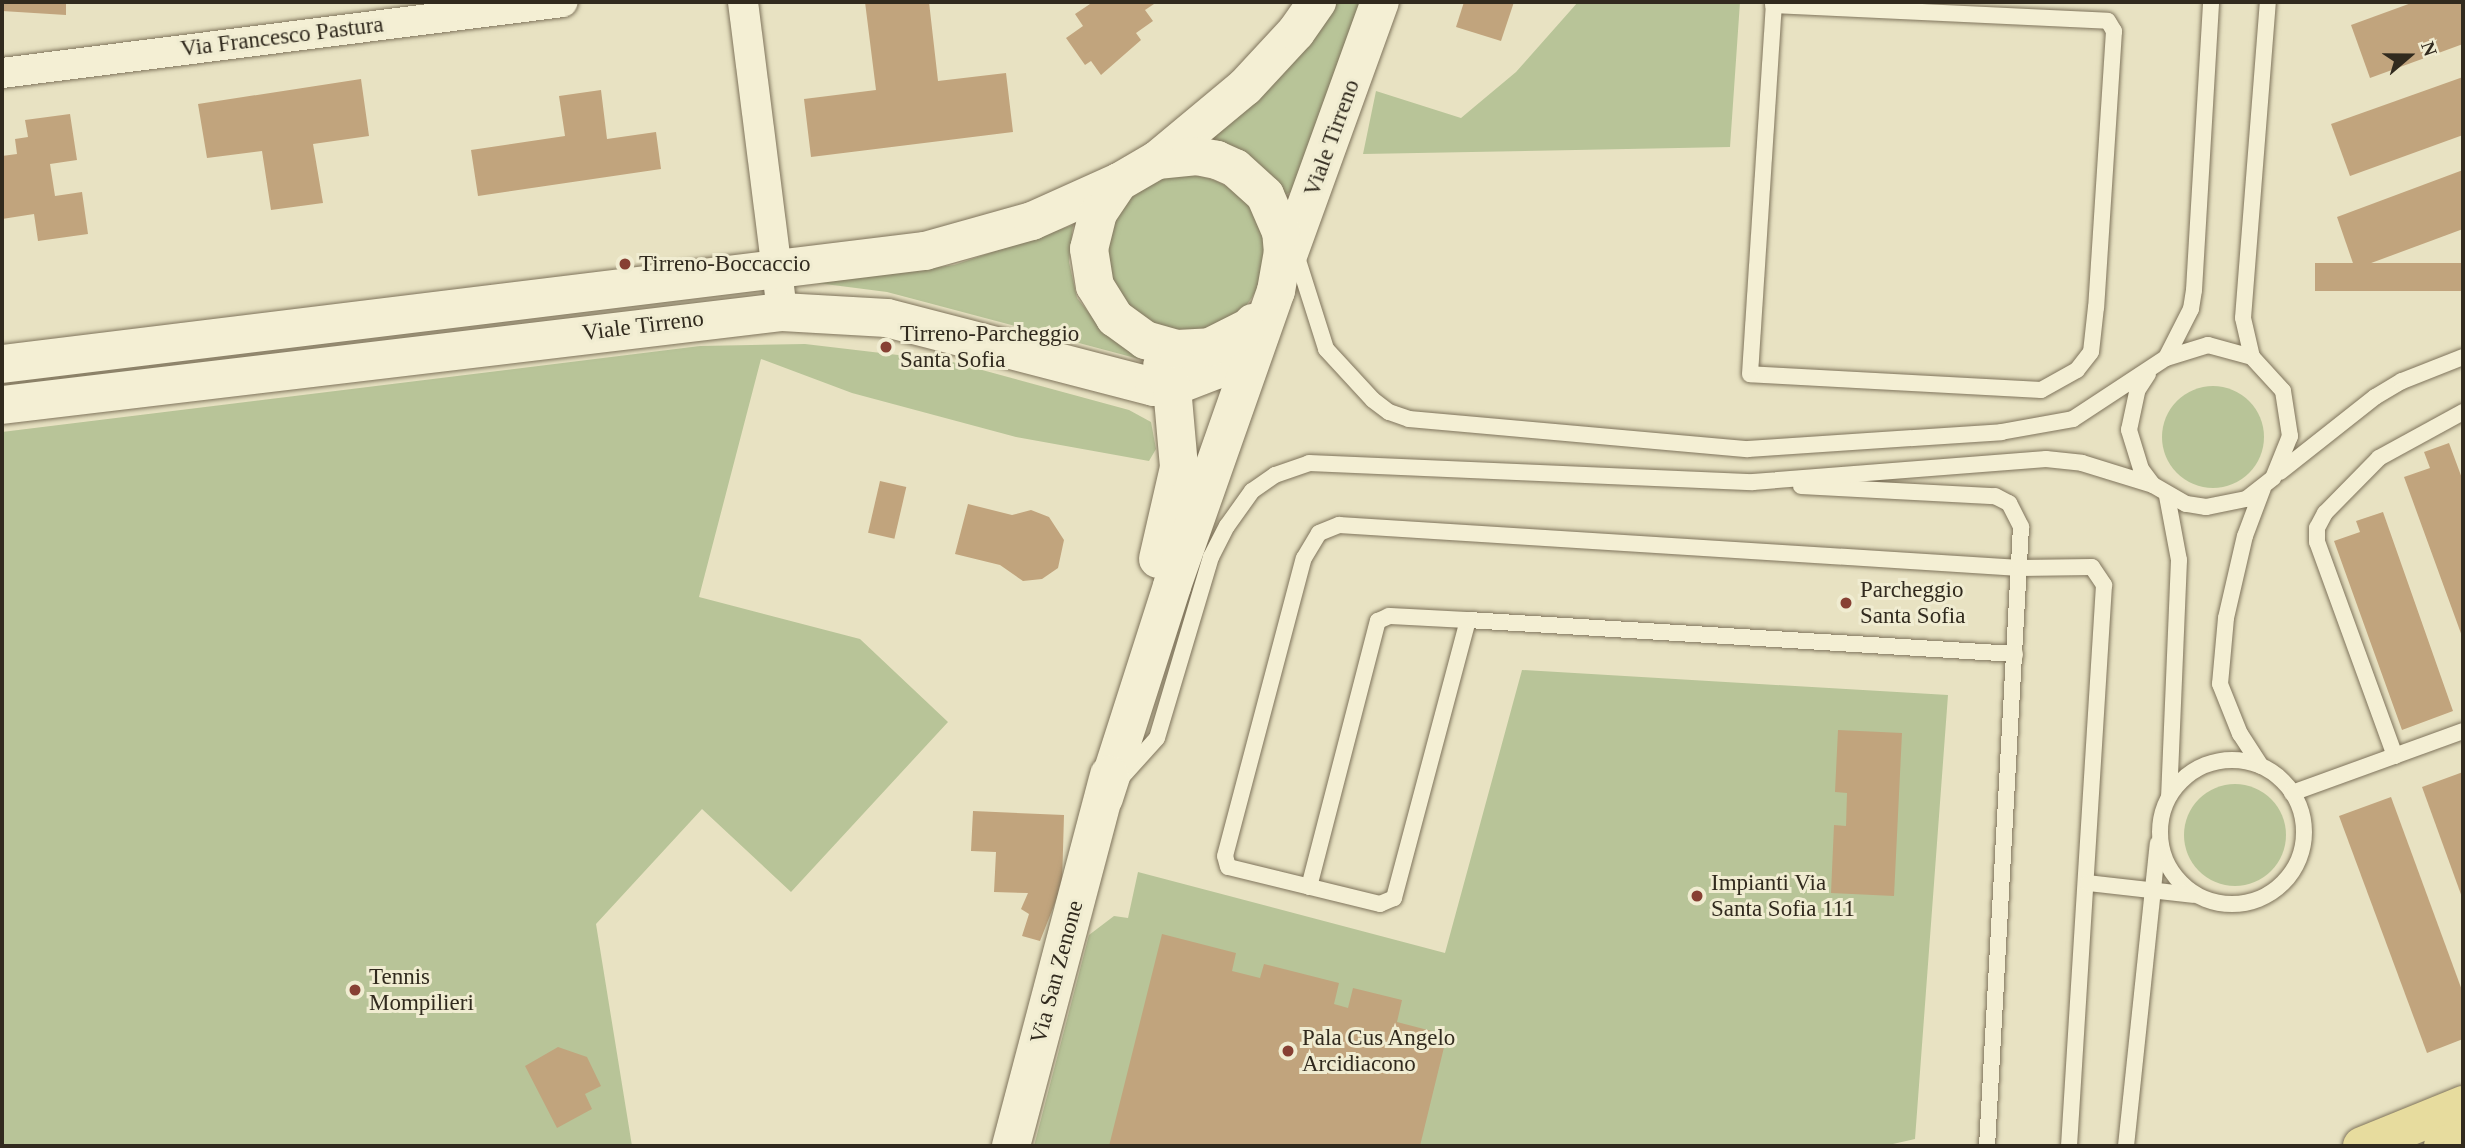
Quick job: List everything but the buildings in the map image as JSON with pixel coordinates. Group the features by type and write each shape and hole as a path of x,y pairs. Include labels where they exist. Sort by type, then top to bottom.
{"main road":[{"path":"2362,1146 2463,1105"},
{"path":"2443,1146 2463,1138"}],"street":[{"name":"Via Francesco Pastura","path":"2,73 563,2"},
{"path":"743,2 782,312"},
{"path":"1260,316 1210,347 1177,349 1145,340 1115,318 1095,286 1089,249 1098,213 1119,182 1157,160 1245,87 1296,32 1317,2"},
{"name":"Viale Tirreno","path":"1289,252 1344,108 1380,2"},
{"path":"1104,798 1260,316 1289,252 1251,180 1235,168 1197,156 1157,160"},
{"name":"Viale Tirreno","path":"2,365 925,251 988,236 1074,205 1119,182"},
{"name":"Viale Tirreno","path":"2,405 782,312 887,318 1154,387 1172,387 1216,370 1260,316"},
{"path":"1104,798 1179,467 1172,387 1145,340"},
{"name":"Via San Zenone","path":"1011,1146 1104,798"}],"lane":[{"path":"1289,252 1315,323 1341,369 1389,412 1436,423 1748,449 2044,428 2073,419 2148,374 2166,358 2191,309 2211,2"},
{"path":"2088,883 2151,887 2241,904 2261,898 2286,880 2301,853 2303,837 2292,793 2261,766 2240,734 2220,684 2226,618 2245,536 2290,436 2290,413 2283,391 2252,357 2243,318 2268,2"},
{"path":"1774,4 2108,21 2114,31 2096,307 2091,352 2077,370 2040,390 1750,374 1774,4"},
{"path":"2166,358 2208,345 2252,357"},
{"path":"2148,374 2137,391 2129,430 2141,469 2153,485 2167,496 2186,504 2226,506 2268,483 2375,397 2402,381 2463,357"},
{"path":"2395,756 2317,542 2317,528 2325,513 2379,458 2463,412"},
{"path":"1753,482 2046,459 2082,463 2153,485"},
{"path":"1104,798 1157,738 1211,557 1237,509 1275,475 1309,463 1338,461 1753,482 1929,496 1995,496 2009,503 2021,527 1987,1146"},
{"path":"2126,1146 2151,887 2169,796 2179,560 2167,496"},
{"path":"1468,620 1394,898 1380,904 1228,867 1225,856 1304,558 1319,533 1339,525 2020,568 2092,567 2104,585 2088,883 2069,1146"},
{"path":"1309,887 1378,621 1389,616 2015,654"},
{"path":"2292,793 2463,731"},
{"path":"2169,796 2200,768 2240,761 2261,766"},
{"path":"2160,835 2170,870 2201,897"}],"green space":[{"path":"1338,2 1363,2 1293,191 1285,195 1210,140 1317,32"},
{"path":"1578,2 1740,2 1730,147 1363,154 1376,91 1461,118 1516,72"},
{"path":"1186,175 1216,181 1242,198 1259,224 1265,254 1259,284 1242,310 1216,327 1186,333 1156,327 1130,310 1113,284 1107,254 1113,224 1130,198 1156,181"},
{"path":"1073,225 1069,262 1077,298 1098,324 1139,359 887,292 817,283 954,265"},
{"path":"805,344 949,361 1129,410 1151,422 1156,449 1149,461 1016,437 852,393 761,359 699,597 860,639 948,722 791,892 702,809 596,924 632,1146 2,1146 2,432 700,346"},
{"path":"2213,386 2233,390 2249,401 2260,417 2264,437 2260,457 2249,473 2233,484 2213,488 2193,484 2177,473 2166,457 2162,437 2166,417 2177,401 2193,390"},
{"name":"Impianti Via Santa Sofia 111","path":"1522,670 1948,695 1915,1139 1884,1146 1034,1146 1089,935 1114,916 1128,918 1138,872 1445,953"},
{"path":"2235,784 2255,788 2271,799 2282,815 2286,835 2282,855 2271,871 2255,882 2235,886 2215,882 2199,871 2188,855 2184,835 2188,815 2199,799 2215,788"}],"place":[{"name":"Tirreno-Boccaccio","path":"625,264"},
{"name":"Tirreno-Parcheggio Santa Sofia","path":"886,347"},
{"name":"Parcheggio Santa Sofia","path":"1846,603"},
{"name":"Impianti Via Santa Sofia 111","path":"1697,896"},
{"name":"Tennis Mompilieri","path":"355,990"},
{"name":"Pala Cus Angelo Arcidiacono","path":"1288,1051"}]}
